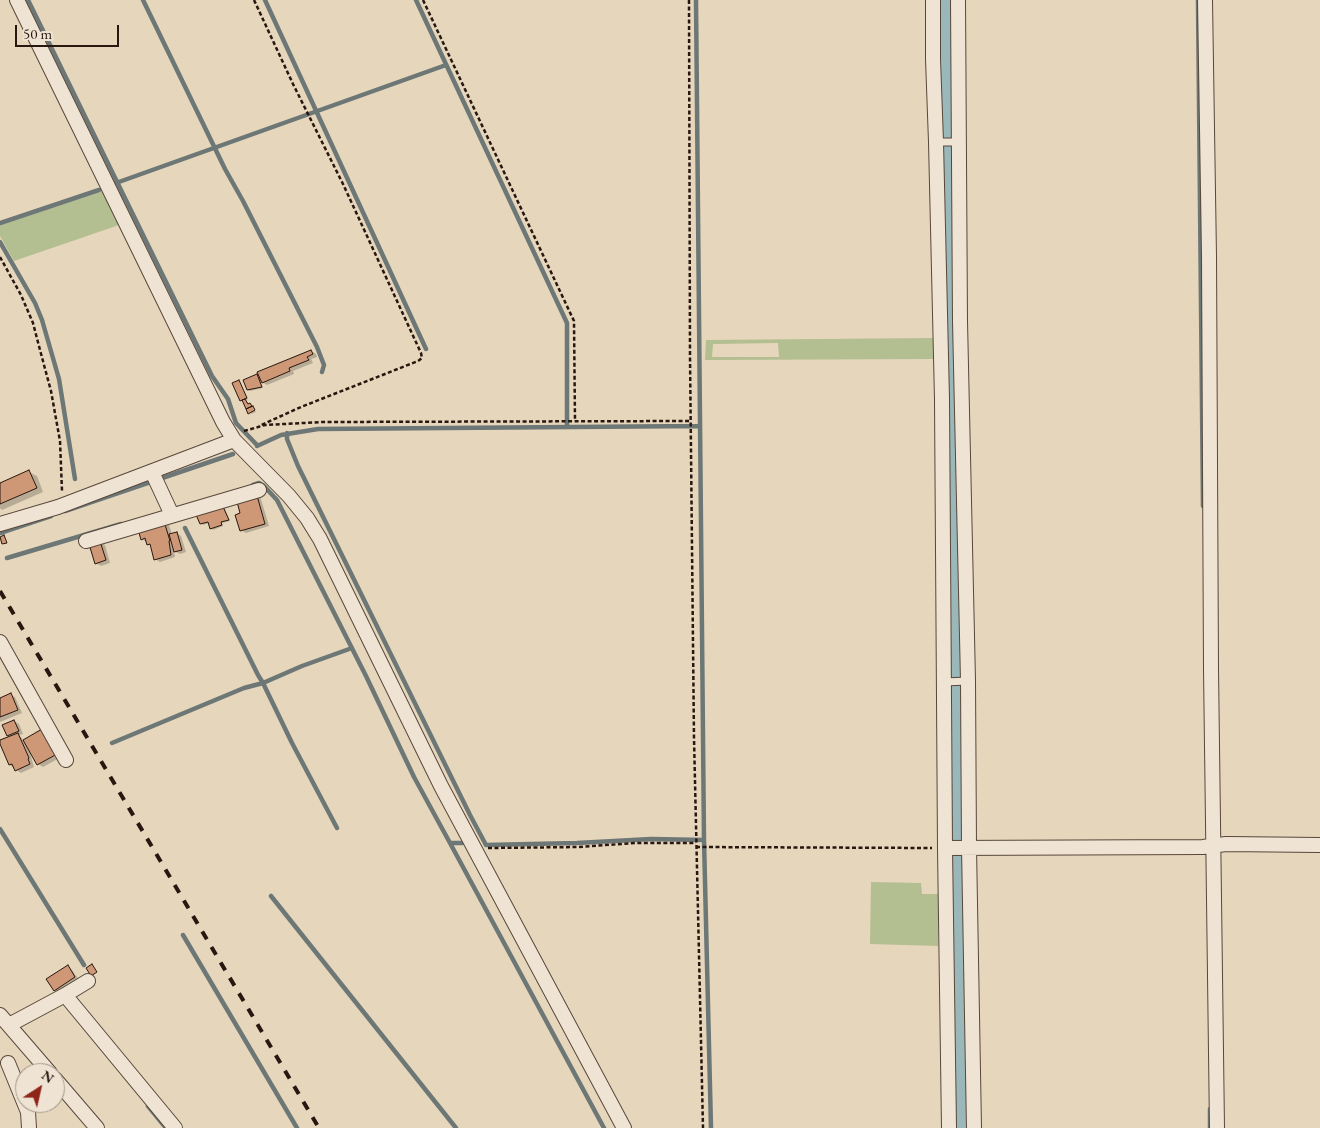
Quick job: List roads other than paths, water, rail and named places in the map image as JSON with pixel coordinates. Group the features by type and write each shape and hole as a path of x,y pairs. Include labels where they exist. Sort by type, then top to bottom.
{"street":[{"path":"17,0 210,395 234,440 289,496 307,518 320,539 441,786 624,1128"},
{"path":"933,0 933,59 939,142 946,682 974,1128"},
{"path":"949,1128 957,847 965,681 957,142 958,0"},
{"path":"1205,0 1209,265 1209,847 1217,1128"},
{"path":"0,524 154,478 234,440"},
{"path":"154,478 170,511"},
{"path":"86,541 170,511 260,490"},
{"path":"0,642 66,760"},
{"path":"957,847 1209,847 1226,844 1320,845"},
{"path":"41,1063 4,1020 65,995 88,981"},
{"path":"65,995 174,1128"},
{"path":"8,1063 28,1112 29,1128"},
{"path":"65,1091 97,1128"}],"lane":[{"path":"939,142 957,142"},
{"path":"946,682 965,681"}],"waterway":[{"path":"28,0 212,376 228,399 236,423 257,445"},
{"path":"143,0 225,169 317,347 324,365 322,372"},
{"path":"265,0 426,349"},
{"path":"416,0 567,323 567,427"},
{"path":"696,0 704,840 711,1128"},
{"path":"946,0 962,1128"},
{"path":"1198,0 1203,506"},
{"path":"116,183 446,65"},
{"path":"0,223 99,190"},
{"path":"0,242 35,303 42,320 59,379 75,479"},
{"path":"257,446 281,435 318,429 700,426"},
{"path":"287,433 287,439 298,466 486,845 651,839 704,840"},
{"path":"65,511 233,454"},
{"path":"253,485 259,483 264,486 277,500 366,676 414,777 450,843 462,843"},
{"path":"0,533 51,516"},
{"path":"7,558 121,524"},
{"path":"185,528 292,743 337,828"},
{"path":"112,743 244,688 263,683 302,666 352,648"},
{"path":"0,829 84,965"},
{"path":"450,843 604,1128"},
{"path":"271,896 456,1128"},
{"path":"183,935 297,1128"},
{"path":"148,1106 166,1128"},
{"path":"1210,1109 1210,1128"}],"railway":[{"path":"0,591 319,1128"}]}
